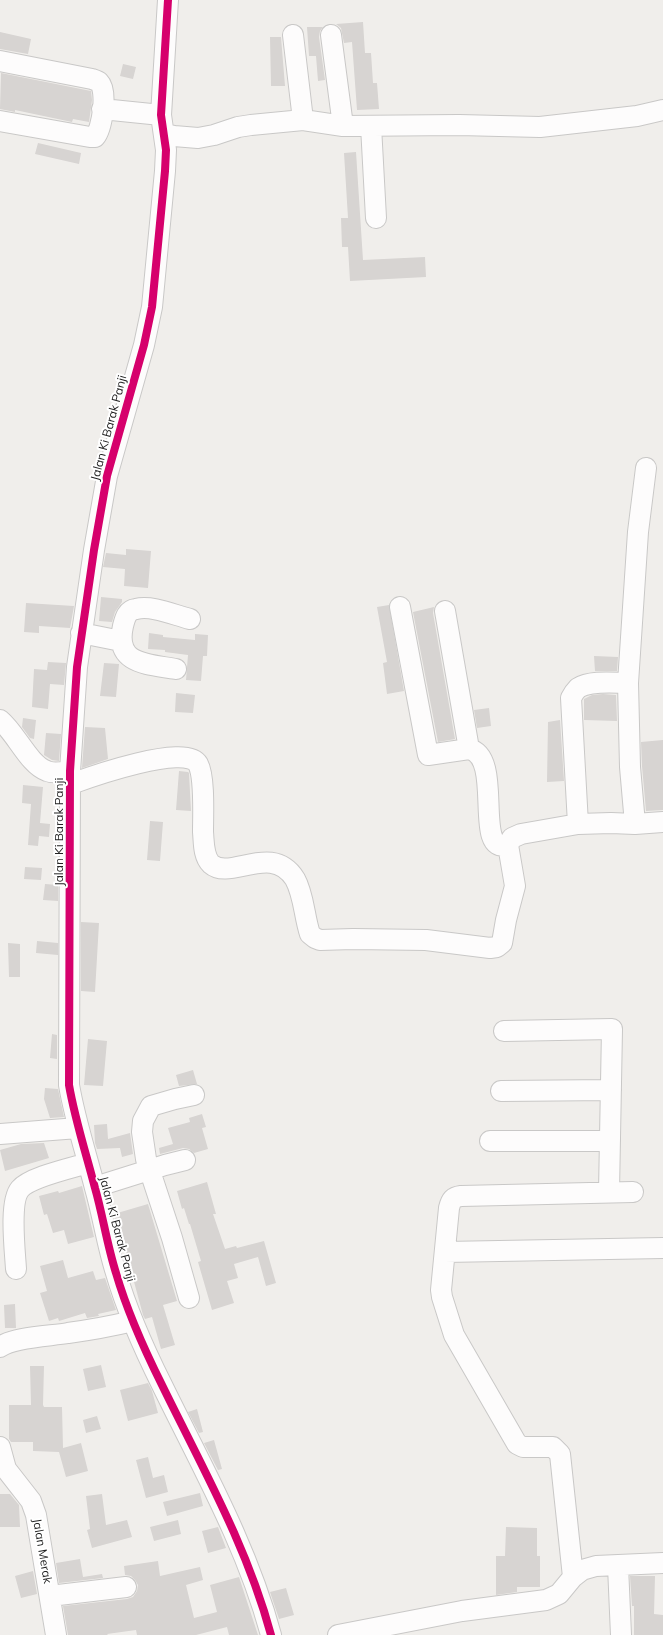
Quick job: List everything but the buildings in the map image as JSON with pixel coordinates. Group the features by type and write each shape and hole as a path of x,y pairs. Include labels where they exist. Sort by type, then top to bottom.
{"street":[{"name":"Jalan Ki Barak Panji","path":"168,0 163,124 166,171 152,307 144,345 107,476 98,519 81,633 76,686 71,778 69,1085 78,1128 95,1187 115,1271 134,1321 162,1384 233,1528 254,1579 271,1635"},
{"path":"293,35 302,120"},
{"path":"331,35 342,126"},
{"path":"0,61 98,81 104,94 98,134 90,138 0,121"},
{"path":"102,109 163,124 174,136 198,138 238,127 302,120 342,126 459,125 540,127 637,116 663,110"},
{"path":"371,126 376,218"},
{"path":"635,824 630,767 628,683 638,532 646,468"},
{"path":"400,607 428,755 469,749 475,750 481,756 487,778 492,838 497,844 508,845"},
{"path":"176,668 147,664 129,656 122,649 121,641 125,617 130,610 138,608 150,609 190,619"},
{"path":"446,611 469,749"},
{"path":"81,633 121,641"},
{"path":"578,824 571,698 576,689 583,686 628,683"},
{"path":"0,720 14,734 34,764 48,772 55,772 71,778 138,763 179,758 193,759 198,764 202,782 204,851 211,864 217,868 224,868 260,863 281,866 288,870 296,881 310,934 320,940 353,938 426,940 480,948 497,947 502,943 515,886 508,845 512,838 521,834 578,824 663,822"},
{"path":"504,1031 612,1030 609,1192"},
{"path":"501,1091 611,1090"},
{"path":"190,1298 172,1238 148,1170 142,1132 143,1121 151,1106 161,1102 194,1096"},
{"path":"0,1134 78,1128"},
{"path":"490,1141 610,1141"},
{"path":"95,1187 185,1160"},
{"path":"16,1269 13,1220 16,1198 20,1189 31,1180 88,1163"},
{"path":"573,1578 560,1454 553,1447 524,1447 517,1444 452,1330 441,1290 449,1208 451,1200 456,1196 633,1192"},
{"path":"445,1252 663,1248"},
{"path":"1,1346 21,1340 96,1329 134,1321"},
{"name":"Jalan Merak","path":"0,1447 6,1469 31,1501 36,1515 56,1635"},
{"path":"338,1635 462,1611 546,1600 559,1594 582,1570 596,1566 663,1563"},
{"path":"618,1566 621,1635"},
{"path":"50,1596 126,1586"}],"cycle path":[{"path":"168,0 161,115 166,150 165,171 152,307 144,345 107,476 77,667 70,771 69,1085 110,1252 125,1301 149,1358 237,1538 271,1635"}]}
